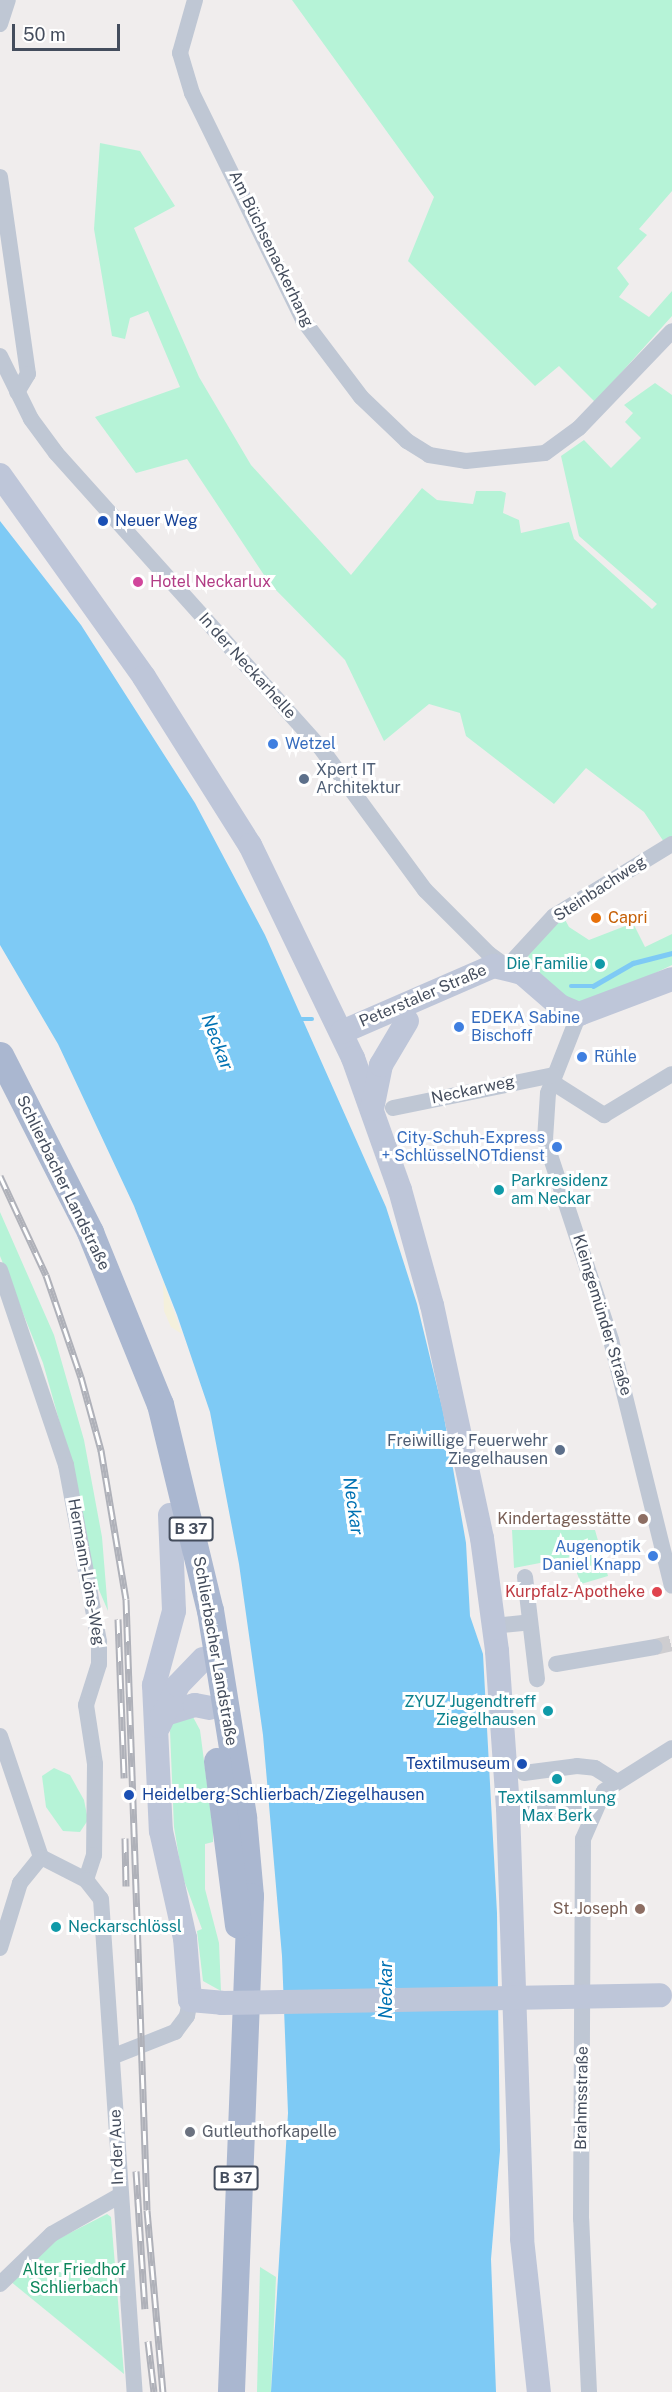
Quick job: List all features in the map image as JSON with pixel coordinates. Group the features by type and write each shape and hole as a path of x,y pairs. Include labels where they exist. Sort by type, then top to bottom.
{"main road":[{"path":"0,475 104,619 229,808 383,1109"},
{"name":"Peterstaler Straße","path":"342,1032 477,971 507,967 579,1014"},
{"name":"Peterstaler Straße","path":"342,1032 371,1035 407,1021 507,967"},
{"path":"579,1014 672,979"},
{"path":"407,1021 381,1065 383,1109 400,1190 454,1397 494,1626 508,1791 522,2238 539,2392"},
{"name":"Schlierbacher Landstraße","path":"0,1055 90,1232 160,1404 244,1828 250,1896 231,2392"},
{"name":"Schlierbacher Landstraße","path":"122,1311 170,1515 210,1657 210,1708 230,1887 246,1965"},
{"path":"170,1515 175,1601 154,1676 160,1722 161,1831 185,1938 190,2000 222,2003 666,1995"},
{"path":"154,1676 180,1659 210,1657"},
{"path":"160,1722 178,1684 210,1657"},
{"path":"160,1722 195,1705 210,1708"}],"street":[{"path":"0,24 9,0"},
{"name":"Am Büchsenackerhang","path":"195,0 180,53 192,93 300,314 362,397 407,441 429,455 466,461 545,453 579,428 672,331"},
{"path":"0,177 28,374 17,392"},
{"name":"In der Neckarhelle","path":"0,356 17,392 56,453 320,747 425,890 507,967"},
{"name":"Steinbachweg","path":"507,967 554,916 672,844"},
{"name":"Kleingemünder Straße","path":"579,1014 553,1078 545,1135 611,1340 672,1586"},
{"path":"553,1078 604,1115 672,1074"},
{"name":"Neckarweg","path":"383,1109 553,1078"},
{"name":"Hermann-Löns-Weg","path":"0,1270 62,1446 99,1642 99,1664 86,1704 95,1764 94,1855 86,1880"},
{"path":"525,1577 537,1679"},
{"path":"494,1626 530,1622"},
{"path":"556,1664 655,1647"},
{"path":"0,1736 41,1857 86,1880"},
{"name":"Brahmsstraße","path":"589,2392 581,2219 586,1926 582,1859 594,1806 616,1781 672,1748"},
{"path":"524,1773 577,1766 595,1768 616,1781"},
{"path":"526,1807 594,1806"},
{"path":"0,1948 20,1883 41,1857"},
{"name":"In der Aue","path":"0,2284 52,2234 119,2196 114,2056 101,1902 86,1880"},
{"path":"114,2056 172,2034 187,2016 190,2000"},
{"path":"119,2196 135,2392"}],"green space":[{"path":"292,0 672,0 672,191 639,229 647,235 617,268 629,284 619,297 649,317 672,291 672,316 595,402 559,366 535,386 408,261 434,197"},
{"path":"100,143 140,151 175,206 134,228 199,377 251,465 351,575 422,488 437,500 473,504 476,491 501,491 506,493 503,513 519,520 521,533 569,522 574,539 652,609 657,604 579,536 561,456 584,440 611,468 641,438 625,422 633,413 624,405 655,383 672,395 672,839 664,842 644,812 586,768 554,804 466,736 460,713 429,704 384,741 345,660 270,584 187,459 136,473 95,417 180,387 148,311 130,318 125,339 112,336 94,229"},
{"path":"562,914 569,927 589,940 633,923 645,947 672,934 672,965 588,1005 565,998 532,969 528,955"},
{"path":"0,1212 54,1335 84,1440 102,1537 108,1611 90,1569 73,1470 43,1363 0,1256"},
{"path":"512,1530 595,1530 608,1576 581,1584 571,1557 514,1568"},
{"path":"193,1717 200,1730 213,1830 213,1842 205,1844 205,1889 219,1943 221,1991 203,1981 197,1931 202,1929 182,1875 174,1827 170,1731 172,1720"},
{"path":"54,1768 70,1775 84,1800 88,1820 80,1832 63,1831 46,1807 42,1776"},
{"name":"Alter Friedhof Schlierbach","path":"107,2214 111,2217 124,2374 10,2281 58,2239"},
{"path":"260,2267 276,2277 271,2392 257,2392"}],"sand":[{"path":"163,1281 182,1334 171,1327 164,1311"}],"water":[{"name":"Neckar","path":"0,521 81,625 195,803 265,935 386,1207 417,1304 443,1411 466,1543 470,1616 483,1654 497,1913 500,2151 491,2259 496,2392 271,2392 288,2113 282,1956 263,1735 239,1564 210,1412 177,1315 134,1206 58,1044 0,945"}],"waterway":[{"path":"571,986 593,986 633,963 672,953"},
{"path":"300,1019 312,1019"}],"tunnel":[{"path":"655,1647 672,1643"}],"railway":[{"path":"0,1176 46,1275 81,1377 101,1450 126,1599 147,2210 163,2392"},
{"path":"118,1619 124,1778"},
{"path":"125,1838 126,1886"},
{"path":"136,2171 145,2309"},
{"path":"148,2341 154,2392"}],"place":[{"name":"Neuer Weg","path":"103,521"},
{"name":"Hotel Neckarlux","path":"138,582"},
{"name":"Wetzel","path":"273,744"},
{"name":"Xpert IT Architektur","path":"304,779"},
{"name":"Capri","path":"596,918"},
{"name":"Die Familie","path":"600,964"},
{"name":"EDEKA Sabine Bischoff","path":"459,1027"},
{"name":"Rühle","path":"582,1057"},
{"name":"City-Schuh-Express + SchlüsselNOTdienst","path":"557,1147"},
{"name":"Parkresidenz am Neckar","path":"499,1190"},
{"name":"Freiwillige Feuerwehr Ziegelhausen","path":"560,1450"},
{"name":"Kindertagesstätte","path":"643,1519"},
{"name":"Augenoptik Daniel Knapp","path":"653,1556"},
{"name":"Kurpfalz-Apotheke","path":"657,1592"},
{"name":"ZYUZ Jugendtreff Ziegelhausen","path":"548,1711"},
{"name":"Textilmuseum","path":"522,1764"},
{"name":"Textilsammlung Max Berk","path":"557,1779"},
{"name":"Heidelberg-Schlierbach/Ziegelhausen","path":"129,1795"},
{"name":"St. Joseph","path":"640,1909"},
{"name":"Neckarschlössl","path":"56,1927"},
{"name":"Gutleuthofkapelle","path":"190,2132"}]}
